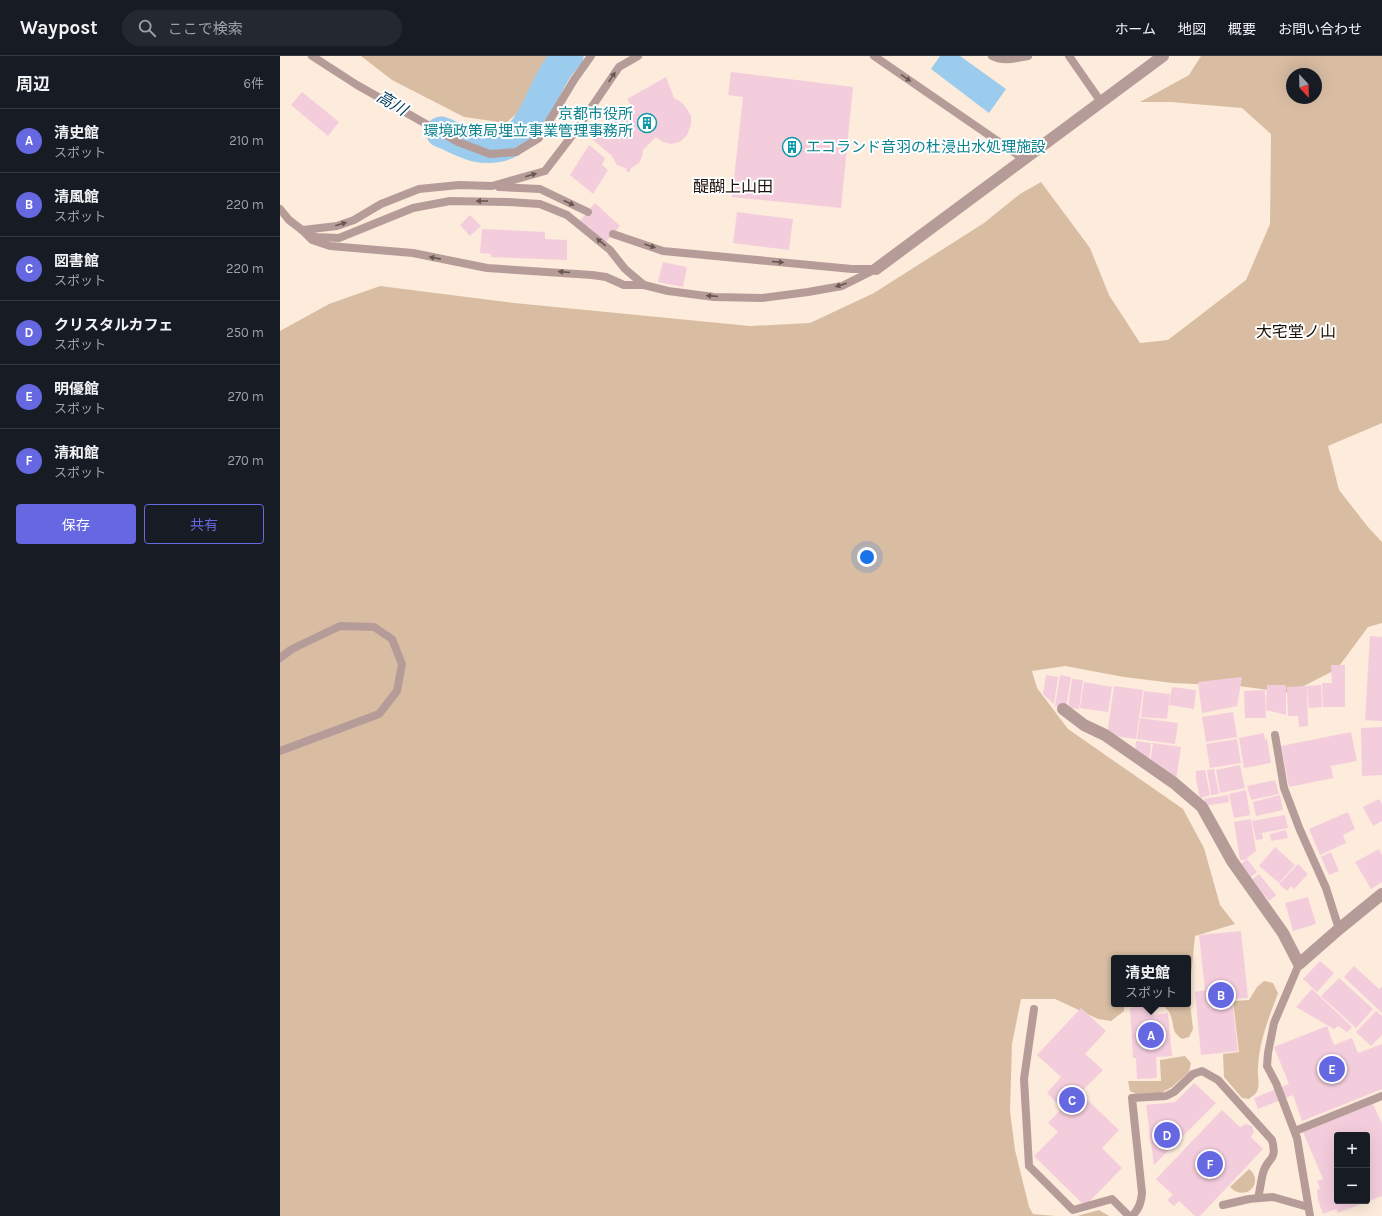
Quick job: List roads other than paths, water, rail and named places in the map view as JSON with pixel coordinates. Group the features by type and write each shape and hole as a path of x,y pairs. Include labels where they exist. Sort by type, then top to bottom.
{"street":[{"path":"876,269 1025,160 1163,56"},
{"path":"1063,708 1084,725 1105,735 1174,783 1202,807 1232,861 1283,933 1299,964 1382,894"}],"lane":[{"path":"312,56 357,85 451,138 490,154 516,152 540,138 574,80 591,56"},
{"path":"492,186 545,171 574,133 619,67 638,56"},
{"path":"874,56 1025,160"},
{"path":"992,56 994,58 1009,60 1028,56"},
{"path":"1069,56 1102,102"},
{"path":"302,230 337,226 354,220 381,204 419,189 459,185 540,189 588,212"},
{"path":"302,230 316,237 339,238 413,208 450,201 540,204 567,215 610,250 625,268 644,284"},
{"path":"280,209 289,220 312,240 330,246 413,253 487,268 538,270 592,275 624,284 644,284 668,291 714,297 762,298 808,292 842,286 876,269"},
{"path":"613,234 663,251 852,269 876,269"},
{"path":"280,658 292,649 340,626 374,627 392,639 402,664 397,691 379,714 280,751"},
{"path":"1275,735 1284,788 1300,830 1326,888 1339,929"},
{"path":"1299,964 1274,1023 1268,1052 1267,1066 1295,1131 1310,1216"},
{"path":"1034,1009 1024,1079 1029,1166 1073,1210 1112,1199 1130,1216 1136,1212 1141,1203 1142,1193 1132,1098 1166,1096 1174,1092 1193,1074 1202,1071 1218,1080 1272,1140 1274,1157 1263,1171 1258,1198"},
{"path":"1295,1131 1382,1096"},
{"path":"1224,1205 1273,1196 1308,1207"}],"water":[{"path":"940,56 960,56 1006,89 989,113 931,69"}],"waterway":[{"name":"高川","path":"441,132 475,146 495,147 511,142 523,131 532,118 557,69 568,56"}],"place":[{"name":"京都市役所 環境政策局埋立事業管理事務所","path":"647,123"},
{"name":"エコランド音羽の杜浸出水処理施設","path":"792,147"},
{"name":"清風館","path":"1221,995"},
{"name":"清史館","path":"1151,1035"},
{"name":"明優館","path":"1332,1069"},
{"name":"図書館","path":"1072,1100"},
{"name":"クリスタルカフェ","path":"1167,1135"},
{"name":"清和館","path":"1210,1164"}],"district":[{"name":"醍醐上山田","path":"733,186"},
{"name":"大宅堂ノ山","path":"1296,331"}]}
